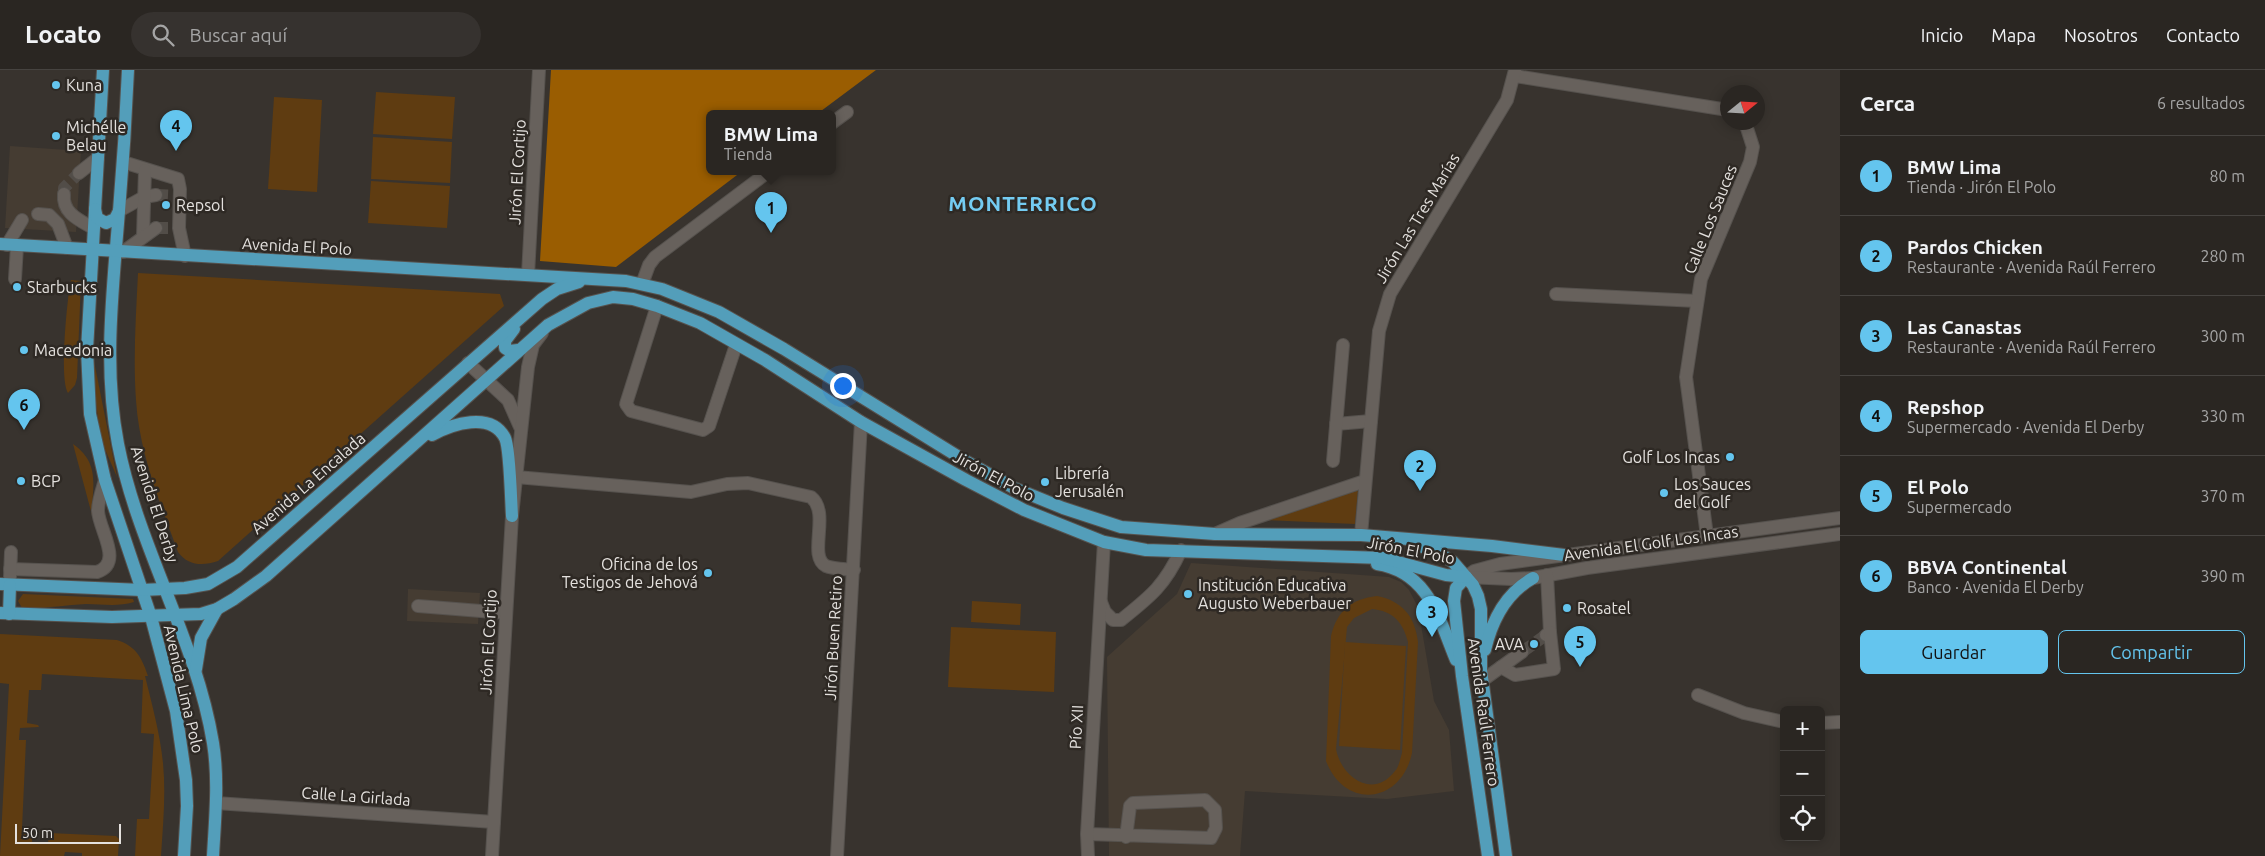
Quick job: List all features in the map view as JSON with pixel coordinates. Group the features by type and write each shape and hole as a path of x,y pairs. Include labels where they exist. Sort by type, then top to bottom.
{"main road":[{"path":"103,70 87,350 88,385 93,432 105,480 142,590"},
{"name":"Avenida El Derby","path":"128,70 119,211 119,252 110,336 113,410 118,444 141,524 176,616"},
{"path":"95,209 98,218 106,222 115,219 119,211"},
{"name":"Avenida El Polo","path":"8,245 592,279"},
{"name":"Jirón El Polo","path":"592,279 642,284 662,289 719,312 784,349 967,462 1014,488 1063,508 1121,528 1215,534 1361,535 1492,546 1564,555"},
{"name":"Avenida La Encalada","path":"5,585 142,590 202,586 237,567 536,305 557,289 592,279"},
{"name":"Jirón El Polo","path":"548,324 588,303 613,297 633,299 657,306 700,323 736,345 766,360 861,422 1024,510 1104,542 1136,549 1315,554 1383,558 1446,575 1466,577"},
{"path":"518,350 508,350 505,348 505,341 536,305"},
{"path":"5,585 4,614 151,617 201,614 217,609 266,576 370,481 548,324"},
{"path":"414,444 444,428 461,422 484,423 499,429 506,440 512,516"},
{"name":"Avenida Raúl Ferrero","path":"1398,538 1445,557 1466,577 1477,592 1481,609 1482,675 1506,856"},
{"path":"1315,554 1386,565 1408,575 1428,595 1462,676"},
{"name":"Avenida Raúl Ferrero","path":"1466,577 1456,588 1454,601 1462,676 1488,856"},
{"path":"1482,675 1486,644 1505,601 1515,590 1533,578"},
{"name":"Avenida Lima Polo","path":"142,590 176,711 185,757 188,806 184,856"},
{"path":"195,675 201,638 217,609"},
{"name":"Avenida Lima Polo","path":"176,616 195,675 213,746 216,803 213,856"}],"street":[{"name":"Jirón El Cortijo","path":"528,275 539,70"},
{"path":"1515,73 1720,109"},
{"name":"Jirón Las Tres Marías","path":"1361,535 1379,331 1390,294 1507,100 1515,73"},
{"path":"836,120 847,112"},
{"name":"Calle Los Sauces","path":"1707,536 1686,377 1701,279 1750,162 1753,147 1748,130"},
{"path":"79,173 98,158"},
{"path":"123,162 145,170 178,178 177,228 185,256"},
{"path":"144,237 150,196 145,170"},
{"path":"642,284 649,265 656,257 764,175"},
{"path":"119,211 150,196"},
{"path":"67,248 58,224 44,214 63,199 71,215 93,228"},
{"path":"15,280 8,245 22,220"},
{"path":"119,252 156,228"},
{"path":"1556,294 1697,301"},
{"path":"657,306 626,404 631,411 703,430 709,426 736,345"},
{"name":"Jirón El Cortijo","path":"492,856 512,516 516,477 530,355 533,345 548,324"},
{"path":"1333,461 1343,345"},
{"name":"Jirón El Cortijo","path":"468,363 508,400 521,430"},
{"path":"1336,424 1371,421"},
{"name":"Jirón Buen Retiro","path":"837,856 861,422"},
{"path":"516,477 690,492 727,484 748,483 811,497 820,509 818,554 821,561 826,566 854,570"},
{"path":"10,570 92,572 104,569 110,559 110,551 99,518 98,508 105,480"},
{"path":"1215,534 1240,523 1365,482"},
{"name":"Avenida El Golf Los Incas","path":"1564,555 1840,518"},
{"name":"Avenida El Golf Los Incas","path":"1466,577 1511,580 1533,578 1840,534"},
{"name":"Pío XII","path":"1088,856 1087,834 1104,542"},
{"path":"1100,600 1105,612 1113,620 1121,620 1159,588 1172,570 1181,550"},
{"path":"5,585 10,570 12,552"},
{"path":"1466,577 1482,568 1564,555"},
{"path":"1501,667 1515,675 1554,669 1548,634 1547,575"},
{"path":"418,606 506,613"},
{"path":"1482,675 1501,667 1522,652"},
{"path":"1698,695 1744,713 1780,721"},
{"path":"1825,723 1840,722"},
{"path":"1087,834 1126,837 1211,838 1216,828 1215,810 1205,800 1133,802 1130,806 1126,837"},
{"name":"Calle La Girlada","path":"216,803 494,822"}],"shaded area":[{"path":"551,70 876,70 822,110 706,110 706,175 737,175 616,267 540,261"},
{"path":"376,92 455,97 452,139 373,134"},
{"path":"274,97 322,100 317,192 268,189"},
{"path":"373,137 452,142 450,183 371,179"},
{"path":"10,146 81,151 76,232 5,228"},
{"path":"371,181 450,186 447,228 368,223"},
{"path":"138,273 500,294 504,306 218,561 196,564 186,560 178,552 151,477 141,439 136,400 135,368"},
{"path":"71,280 81,281 77,378 75,385 68,393 65,385 64,356"},
{"path":"93,356 117,477 101,440 95,396"},
{"path":"73,444 88,459 91,468 93,476 92,515"},
{"path":"1358,490 1355,524 1263,520"},
{"path":"1191,563 1389,577 1401,582 1409,590 1418,607 1434,701 1449,730 1454,791 1387,799 1245,791 1240,856 1109,856 1107,657 1177,594"},
{"path":"408,589 480,593 478,624 407,621"},
{"path":"23,594 133,599 134,602 116,605 86,604 22,608 18,601"},
{"path":"1377,596 1386,598 1406,611 1414,625 1418,642 1412,753 1406,770 1397,783 1385,791 1372,794 1359,793 1346,788 1335,777 1326,761 1331,636 1341,613 1353,603","holes":["1372,609 1391,615 1400,623 1408,642 1402,753 1396,769 1386,780 1377,784 1368,784 1351,776 1344,768 1336,749 1347,627 1354,618"]},
{"path":"972,601 1021,604 1020,625 971,622"},
{"path":"951,627 1056,632 1054,692 948,687"},
{"path":"0,634 117,640 134,649 148,676 145,676 162,752 164,798 161,856 135,856 137,819 149,819 154,734 141,733 143,680 42,674 41,690 29,690 27,723 38,725 39,727 20,728 19,740 26,740 22,829 33,830 32,842 48,843 49,833 116,836 119,839 118,856 82,856 82,853 65,852 64,856 0,856 9,684 0,683"},
{"path":"1345,642 1406,646 1400,750 1339,746"}],"tunnel":[{"path":"64,194 64,188 79,173"},
{"path":"156,195 176,196"},
{"path":"156,228 175,228"},
{"path":"1522,652 1546,635"}],"place":[{"name":"Kuna","path":"56,85"},
{"name":"Michélle Belau","path":"56,136"},
{"name":"Repshop","path":"176,151"},
{"name":"Repsol","path":"166,205"},
{"name":"BMW Lima","path":"771,233"},
{"name":"Starbucks","path":"17,287"},
{"name":"Macedonia","path":"24,350"},
{"name":"BBVA Continental","path":"24,430"},
{"name":"Golf Los Incas","path":"1730,457"},
{"name":"BCP","path":"21,481"},
{"name":"Librería Jerusalén","path":"1045,482"},
{"name":"Pardos Chicken","path":"1420,491"},
{"name":"Los Sauces del Golf","path":"1664,493"},
{"name":"Oficina de los Testigos de Jehová","path":"708,573"},
{"name":"Institución Educativa Augusto Weberbauer","path":"1188,594"},
{"name":"Rosatel","path":"1567,608"},
{"name":"Las Canastas","path":"1432,637"},
{"name":"AVA","path":"1534,644"},
{"name":"El Polo","path":"1580,667"}],"district":[{"name":"MONTERRICO","path":"1023,204"}]}
